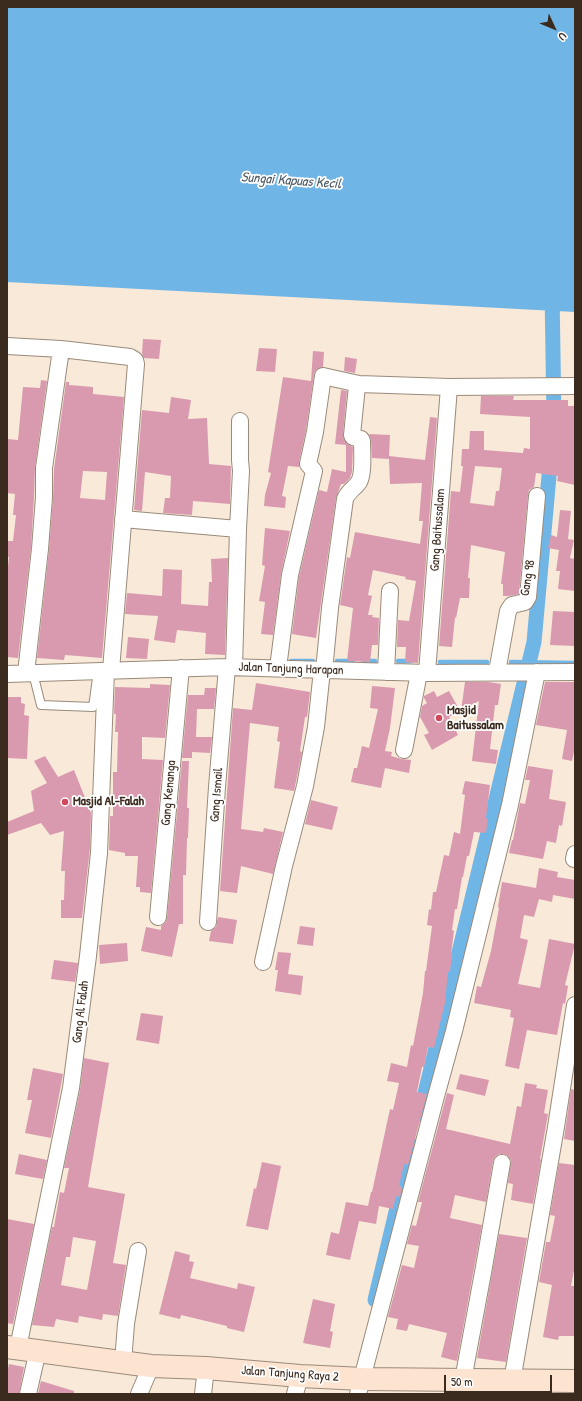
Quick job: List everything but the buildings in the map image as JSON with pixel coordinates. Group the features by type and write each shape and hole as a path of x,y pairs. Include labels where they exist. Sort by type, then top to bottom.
{"street":[{"path":"7,346 61,349 44,468 44,497 29,673"},
{"name":"Gang Al Falah","path":"28,1394 21,1348 71,1088 88,956 99,853 105,671 123,519 136,364 135,360 130,357 61,349"},
{"path":"278,668 290,575 314,471 308,464 324,376 360,384 449,387 569,386"},
{"path":"263,962 284,866 305,786 316,727 345,498 347,494 359,483 362,472 362,441 361,439 352,435 358,386 360,384"},
{"name":"Gang Baitussalam","path":"404,750 423,673 449,387"},
{"name":"Gang Ismail","path":"208,922 217,787 231,667 241,476 240,421"},
{"name":"Gang 98","path":"498,672 508,611 512,604 525,602 528,597 537,496"},
{"path":"123,519 238,529"},
{"path":"386,672 390,591"},
{"name":"Jalan Tanjung Harapan","path":"7,674 231,667 423,673 575,672"},
{"name":"Gang Kenanga","path":"158,917 181,668"},
{"path":"361,1386 454,1031 510,805 536,672"},
{"path":"575,854 575,859"},
{"path":"512,1381 554,1142 575,1005"},
{"path":"463,1385 502,1162"},
{"path":"123,1362 126,1324 138,1251"},
{"name":"Jalan Tanjung Raya 2","path":"21,1348 151,1366 206,1368 298,1385 463,1385 512,1381 567,1385"},
{"path":"139,1394 151,1366"},
{"path":"203,1394 206,1368"}],"lane":[{"path":"29,673 41,706 94,707 105,671"}],"water":[{"name":"Sungai Kapuas Kecil","path":"7,7 575,7 575,312 7,282"}],"waterway":[{"path":"552,290 554,420"},
{"path":"420,1114 534,642 551,454"},
{"path":"291,661 313,661"},
{"path":"337,661 353,661"},
{"path":"364,661 375,661"},
{"path":"398,661 411,661"},
{"path":"440,662 487,662"},
{"path":"511,662 575,663"},
{"path":"375,1300 412,1145"}],"place":[{"name":"Masjid Baitussalam","path":"439,718"},
{"name":"Masjid Al-Falah","path":"65,802"}]}
